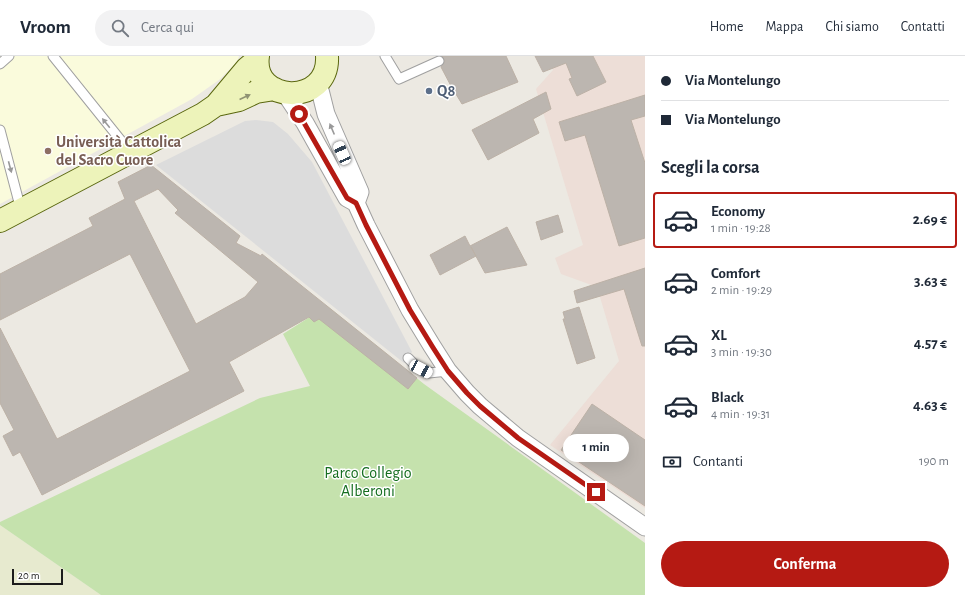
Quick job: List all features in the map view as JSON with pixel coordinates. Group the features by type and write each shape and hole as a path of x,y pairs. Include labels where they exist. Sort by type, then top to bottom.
{"main road":[{"path":"257,58 262,77 268,84 280,91"},
{"path":"0,221 203,114 216,105 257,58"},
{"path":"216,105 239,100 256,92 280,91 294,94 304,92 312,88 318,82 325,72 330,58"}],"street":[{"path":"318,82 326,114 360,192 356,203"},
{"path":"280,91 304,123 347,198 356,203 410,310 448,371 480,406 518,438 645,527"}],"lane":[{"path":"0,64 9,56"},
{"path":"53,56 131,153"},
{"path":"385,56 399,79 439,61"},
{"path":"0,130 21,210"},
{"path":"408,358 415,365 429,373 448,371"}],"shaded area":[{"name":"Università Cattolica del Sacro Cuore","path":"0,56 239,56 237,62 219,80 192,99 0,204"},
{"path":"547,56 645,56 645,508 550,445 619,361 597,287 561,274 555,258 583,245 536,89 553,70"},
{"path":"256,120 273,122 288,134 312,162 412,352 404,363 156,165 245,121"},
{"path":"0,525 101,595 0,595"}],"green space":[{"name":"Parco Collegio Alberoni","path":"327,306 424,384 645,543 645,595 101,595 0,525 0,522 260,398 310,386 283,334"}],"building":[{"path":"442,56 506,56 518,82 462,104 441,67 445,61"},
{"path":"535,56 593,56 606,82 577,96 569,79 572,78 566,63 543,72"},
{"path":"546,92 551,109 533,119 539,133 488,160 472,130"},
{"path":"645,95 645,116 631,120 645,163 645,238 619,246 585,135 565,141 559,122"},
{"path":"151,165 240,236 236,243 261,256 262,254 417,378 408,389 319,319 314,322 309,317 229,362 244,391 42,495 20,452 13,456 3,436 14,430 0,403 0,328 57,439 190,371 130,254 0,320 0,274 93,226 89,218 125,199 118,182","holes":["158,189 178,210 175,213 258,282 245,297 196,324 134,201"]},
{"path":"558,215 563,232 541,240 536,222"},
{"path":"507,227 527,265 485,273 476,256 440,275 430,255 465,236 470,246"},
{"path":"645,268 645,346 642,346 624,289 577,303 574,291"},
{"path":"579,307 595,358 577,364 563,319 565,319 563,312"},
{"path":"592,404 645,440 645,506 561,450"}],"place":[{"name":"Q8","path":"429,91"},
{"name":"Università Cattolica del Sacro Cuore","path":"48,151"}],"route":[{"path":"299,114 347,198 356,203 410,310 448,371 480,406 518,438 596,492"}]}
